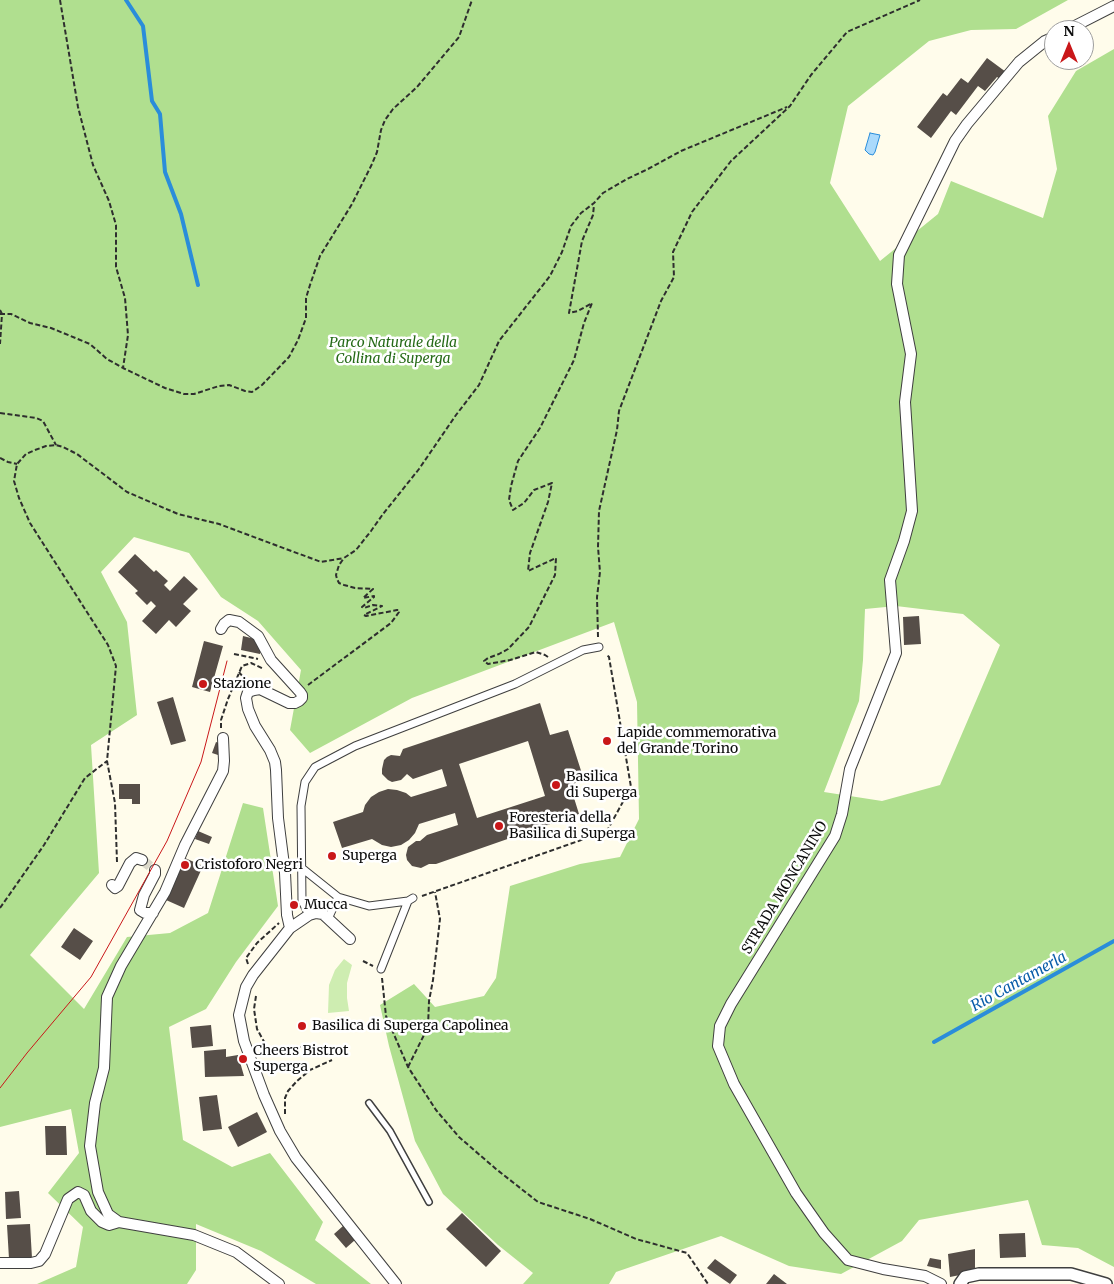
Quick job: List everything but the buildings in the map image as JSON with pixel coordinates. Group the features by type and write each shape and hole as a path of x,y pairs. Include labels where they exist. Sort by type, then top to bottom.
{"street":[{"path":"1087,20 1114,6"},
{"name":"STRADA MONCANINO","path":"941,1284 925,1276 884,1270 848,1260 824,1233 796,1193 734,1084 718,1046 720,1026 731,1004 835,836 842,814 850,768 896,653 890,580 912,511 904,402 911,354 897,284 899,254 955,141 967,124 1020,62 1044,42"},
{"path":"221,629 229,620 238,622 258,636 271,660 300,692 302,698 295,703 289,703 260,689 248,692 246,698 248,710 275,762 278,818 290,928"},
{"path":"309,914 303,904 301,806 305,782 315,767 355,746 515,684 583,650 599,647"},
{"path":"223,738 223,771 185,845 165,892 121,966 107,997 104,1068 95,1103 90,1146 98,1192 108,1214 119,1222 194,1235 236,1252 279,1284"},
{"path":"112,885 115,888 118,886 130,863 136,858 142,860"},
{"path":"303,869 338,897 369,906 410,900 381,969"},
{"path":"153,913 145,913 140,910 144,896 156,874 155,870"},
{"path":"328,919 338,897"},
{"path":"350,939 323,914 316,912 309,914 290,928 253,975 246,988 239,1015 244,1041 280,1131 296,1158 396,1284"},
{"path":"0,1263 31,1263 39,1261 46,1254 68,1198 78,1192 84,1194 91,1211 102,1222 109,1226 119,1222"},
{"path":"960,1284 965,1277 979,1274 1072,1274 1106,1284"}],"lane":[{"path":"369,1103 390,1131 429,1202"}],"path":[{"path":"60,0 78,107 93,164 109,201 116,225 116,267 125,298 128,335 123,368"},
{"path":"0,344 1,313 11,314 30,323 51,328 90,344 107,359 123,368 165,388 184,394 194,394 220,386 229,386 252,392 262,385 289,357 298,340 306,318 306,298 320,256 352,204 372,164 385,120 393,109 417,87 459,37 472,0"},
{"path":"426,894 607,831 631,787 609,657 599,647 599,511 620,411 661,301 674,277 673,252 692,212 731,161 790,106 811,75 847,32 920,0"},
{"path":"300,692 391,623 399,612 397,610 364,615 382,606 362,607 374,597 362,598 373,589 355,588 339,582 336,575 339,565 344,558 356,550 372,531 479,385 499,340 550,276 562,252 571,226 581,213 603,193 619,183 681,151 790,106"},
{"path":"556,664 545,655 536,652 510,660 488,664 484,662 488,658 508,649 529,627 555,575 556,558 528,571 530,553 548,502 552,483 534,490 524,503 513,510 510,500 511,486 518,461 540,428 574,360 584,323 592,303 578,311 569,313 582,241 593,215 594,203"},
{"path":"0,413 36,418 43,421 56,445"},
{"path":"112,885 117,863 115,803 107,761 116,666 108,645 30,523 14,481 17,464 26,454 46,446 56,445 63,447 78,454 127,492 178,514 219,524 321,562 344,558"},
{"path":"0,458 17,464"},
{"path":"234,654 271,660"},
{"path":"223,738 220,728 221,720 242,666 250,663 265,670"},
{"path":"0,908 44,845 85,778 107,761"},
{"path":"408,1067 428,1027 429,1001 440,919 434,892"},
{"path":"253,975 246,958 287,912"},
{"path":"363,961 381,969 386,1016 408,1067 436,1110 459,1138 538,1202 590,1219 636,1239 686,1253 708,1284"},
{"path":"257,992 254,1008 257,1029 267,1047 325,1047"},
{"path":"285,1117 285,1098 288,1091 310,1070 332,1060"}],"green space":[{"name":"Parco Naturale della Collina di Superga","path":"0,0 1068,0 1016,29 971,30 929,41 848,106 830,183 880,261 938,214 951,181 1043,218 1057,169 1048,116 1076,71 1094,70 1094,61 1114,49 1114,1267 1078,1248 1042,1245 1028,1200 919,1220 902,1241 841,1274 789,1266 721,1236 616,1272 609,1284 523,1284 533,1273 498,1245 443,1194 415,1141 389,1046 380,1005 414,984 435,1007 484,996 496,978 510,886 580,864 620,857 639,819 637,702 614,622 412,698 310,753 290,730 301,670 258,621 221,597 189,553 134,537 101,572 127,622 137,715 91,745 99,873 30,955 84,1009 127,937 170,933 208,913 243,803 263,808 278,906 236,962 206,1009 169,1027 183,1140 232,1167 270,1153 323,1222 315,1240 371,1284 316,1284 261,1251 196,1224 196,1270 187,1284 37,1284 76,1267 83,1227 48,1193 79,1153 71,1109 0,1127","holes":["896,606 963,614 1000,645 940,785 882,801 824,792 859,701 865,609"]},
{"path":"344,959 352,965 347,983 349,1011 328,1013 329,985 335,970"}],"water":[{"path":"870,133 880,135 873,155 865,150"}],"waterway":[{"path":"126,0 143,26 152,101 160,114 165,172 181,214 198,285"},
{"name":"Rio Cantamerla","path":"934,1042 1114,941"}],"tunnel":[{"path":"142,860 155,870"}],"tram line":[{"path":"0,1088 91,977 167,841 201,762 227,661"}],"place":[{"name":"Stazione","path":"203,684"},
{"name":"Lapide commemorativa del Grande Torino","path":"607,741"},
{"name":"Basilica di Superga","path":"556,785"},
{"name":"Foresteria della Basilica di Superga","path":"499,826"},
{"name":"Superga","path":"332,856"},
{"name":"Cristoforo Negri","path":"185,865"},
{"name":"Mucca","path":"294,905"},
{"name":"Basilica di Superga Capolinea","path":"302,1026"},
{"name":"Cheers Bistrot Superga","path":"243,1059"}]}
